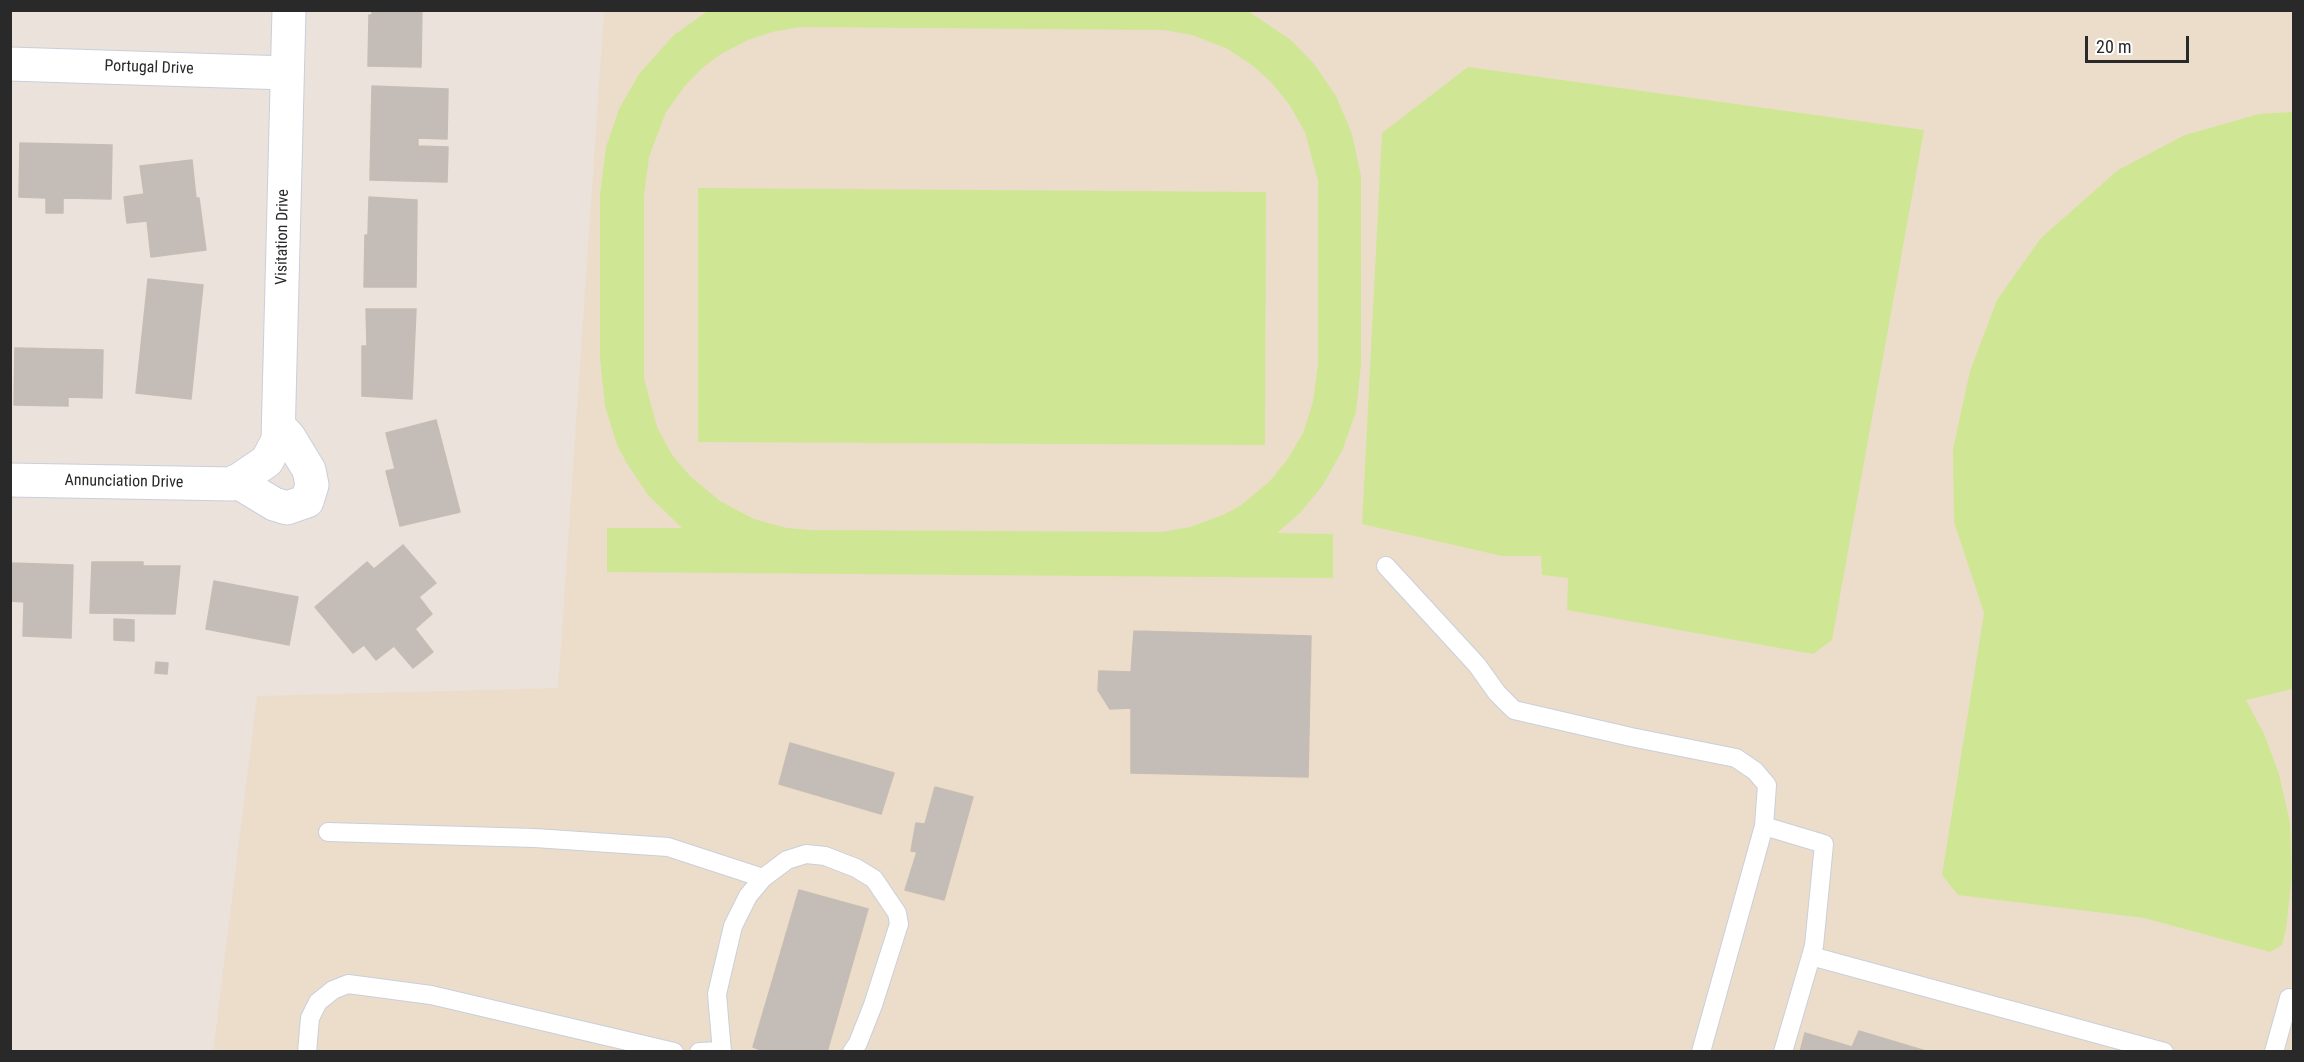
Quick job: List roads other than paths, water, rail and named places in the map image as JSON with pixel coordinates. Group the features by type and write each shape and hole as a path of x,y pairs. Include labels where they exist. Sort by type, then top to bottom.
{"street":[{"name":"Visitation Drive","path":"236,482 267,461 278,440 289,10"},
{"name":"Portugal Drive","path":"10,64 286,73"},
{"path":"236,482 274,504 287,508 307,501 312,485 309,470 289,437 279,426"},
{"name":"Annunciation Drive","path":"10,480 233,484 236,482"}],"lane":[{"path":"1386,566 1477,665 1497,693 1514,710 1736,758 1755,771 1767,785 1764,826 1701,1052"},
{"path":"1764,826 1824,844 1814,946 1783,1052"},
{"path":"328,832 535,838 668,847 763,878"},
{"path":"699,1052 722,1051 717,994 733,926 748,896 763,878 787,860 806,854 825,856 856,868 874,879 897,913 899,924 873,1005 858,1043 852,1052"},
{"path":"1811,956 2164,1052"},
{"path":"307,1052 310,1018 318,1002 333,990 348,984 431,995 674,1052"},
{"path":"2274,1052 2289,998"}]}
